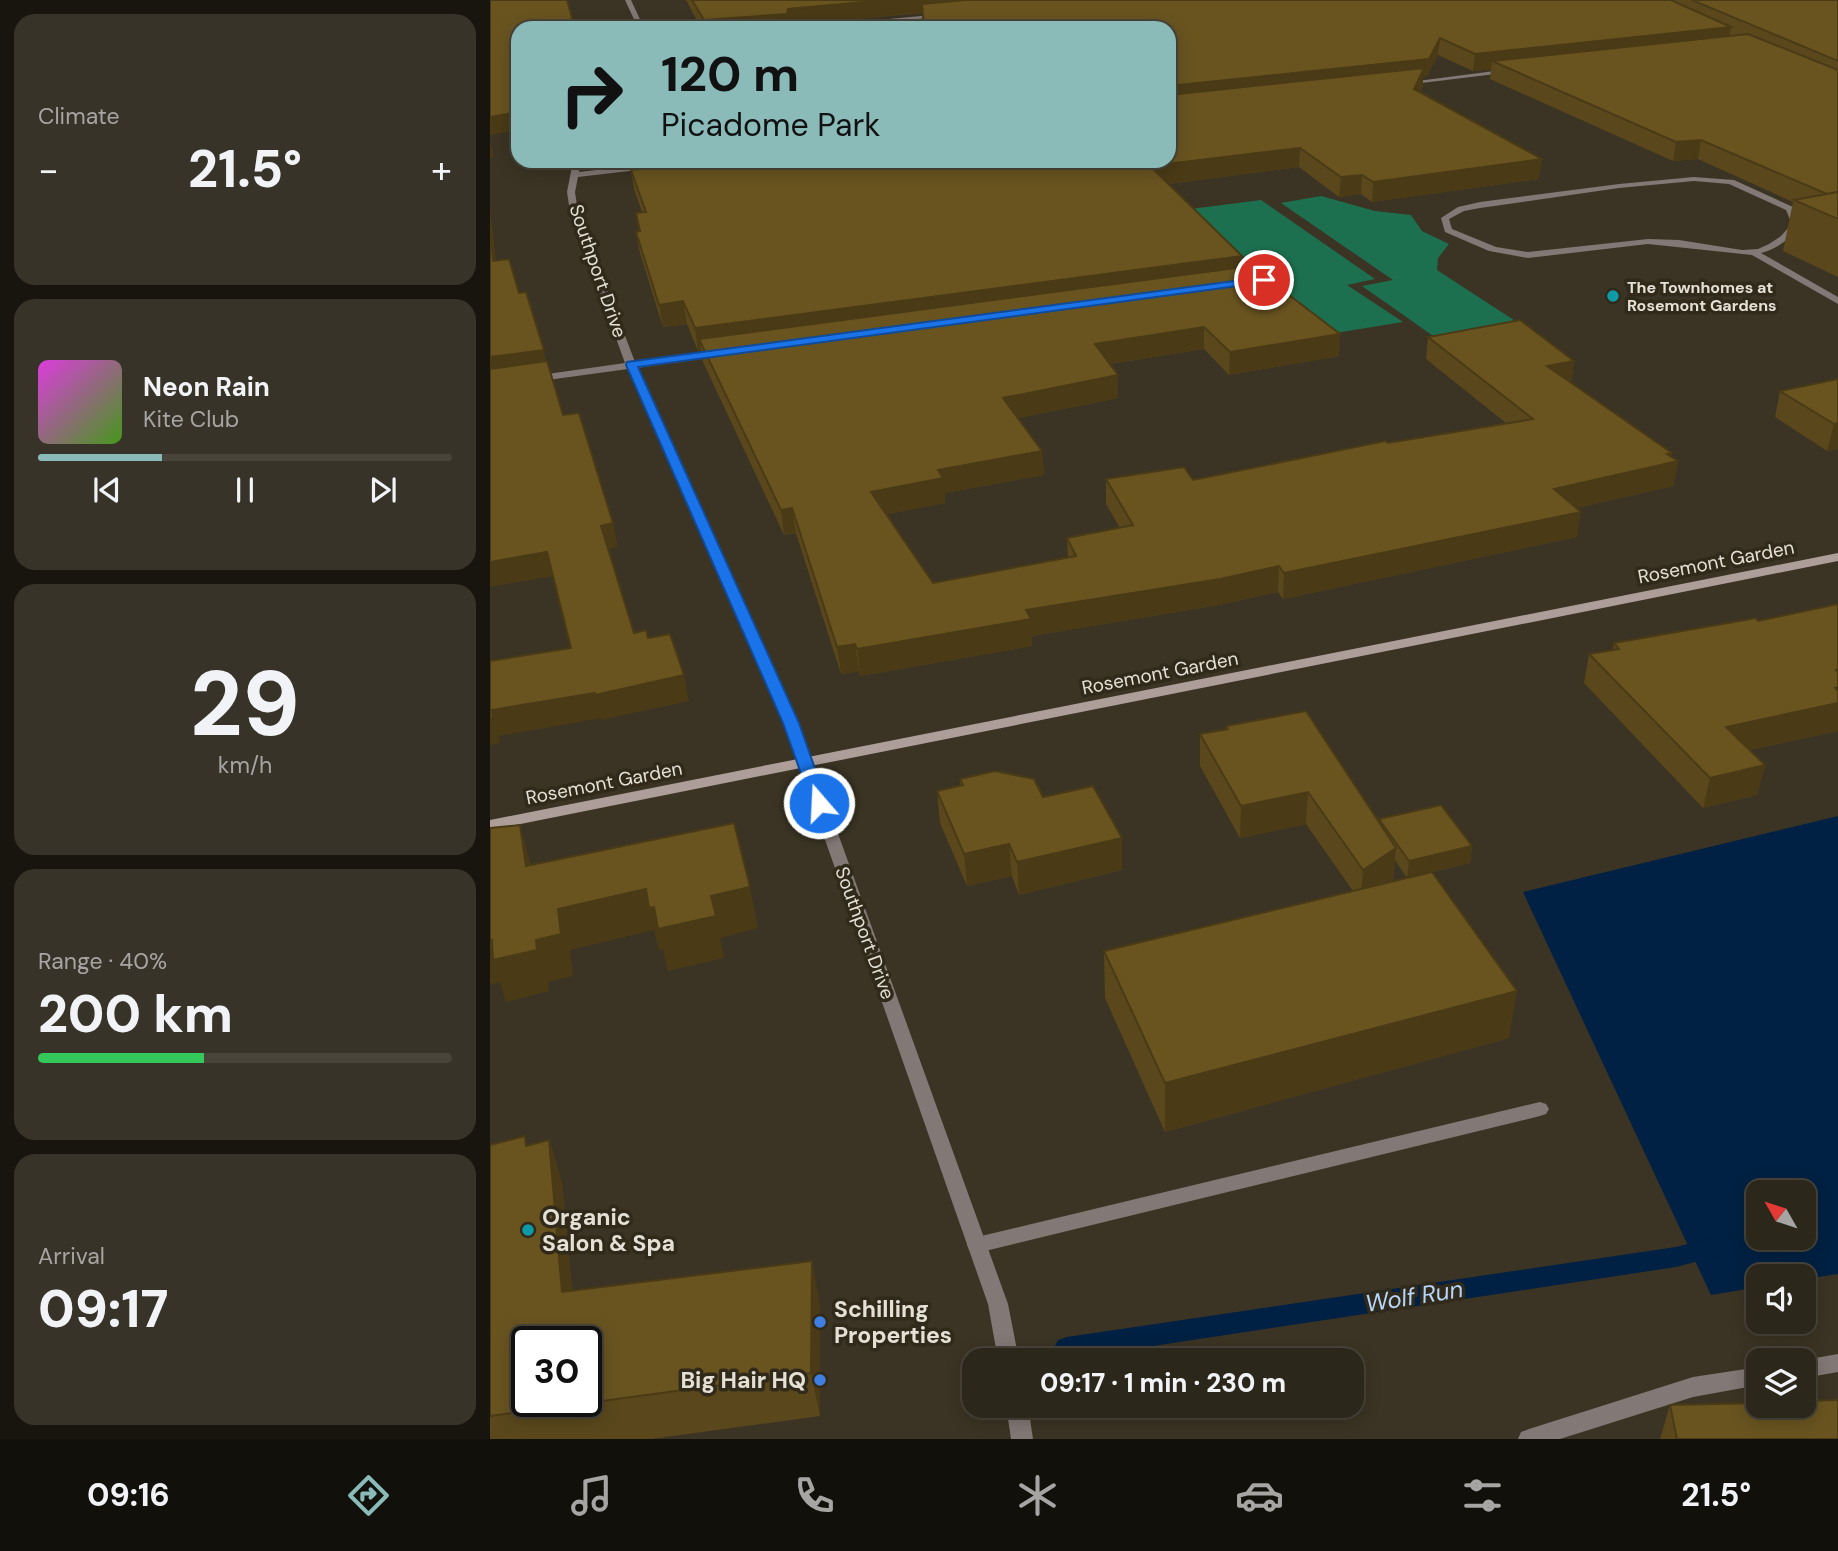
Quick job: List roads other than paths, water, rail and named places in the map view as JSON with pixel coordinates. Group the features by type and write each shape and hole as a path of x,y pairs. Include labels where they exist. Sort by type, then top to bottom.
{"street":[{"path":"628,0 638,21"},
{"path":"868,21 954,13"},
{"path":"1402,83 1525,70"},
{"name":"Southport Drive","path":"576,168 571,192 574,212 631,365 791,723 998,1304 1007,1348"},
{"path":"574,175 636,168"},
{"path":"1755,253 1791,234 1796,224 1790,209 1758,193 1723,181 1694,179 1619,186 1480,205 1461,209 1445,218 1448,230 1475,243 1509,253 1540,254 1633,242 1667,242 1755,253 1838,301"},
{"path":"515,381 727,352"},
{"name":"Rosemont Garden","path":"490,825 1838,557"},
{"path":"977,1245 1540,1110"},
{"path":"1816,1367 1838,1363"},
{"path":"1529,1439 1693,1387 1746,1378"},
{"path":"1019,1418 1022,1439"}],"water":[{"path":"1838,816 1838,1274 1816,1277 1816,1264 1746,1264 1746,1289 1711,1295 1523,892"}],"waterway":[{"name":"Wolf Run","path":"1067,1348 1676,1257 1746,1239"}],"place":[{"name":"The Townhomes at Rosemont Gardens","path":"1613,296"},
{"name":"Organic Salon & Spa","path":"528,1230"},
{"name":"Schilling Properties","path":"820,1322"},
{"name":"Big Hair HQ","path":"820,1380"}]}
